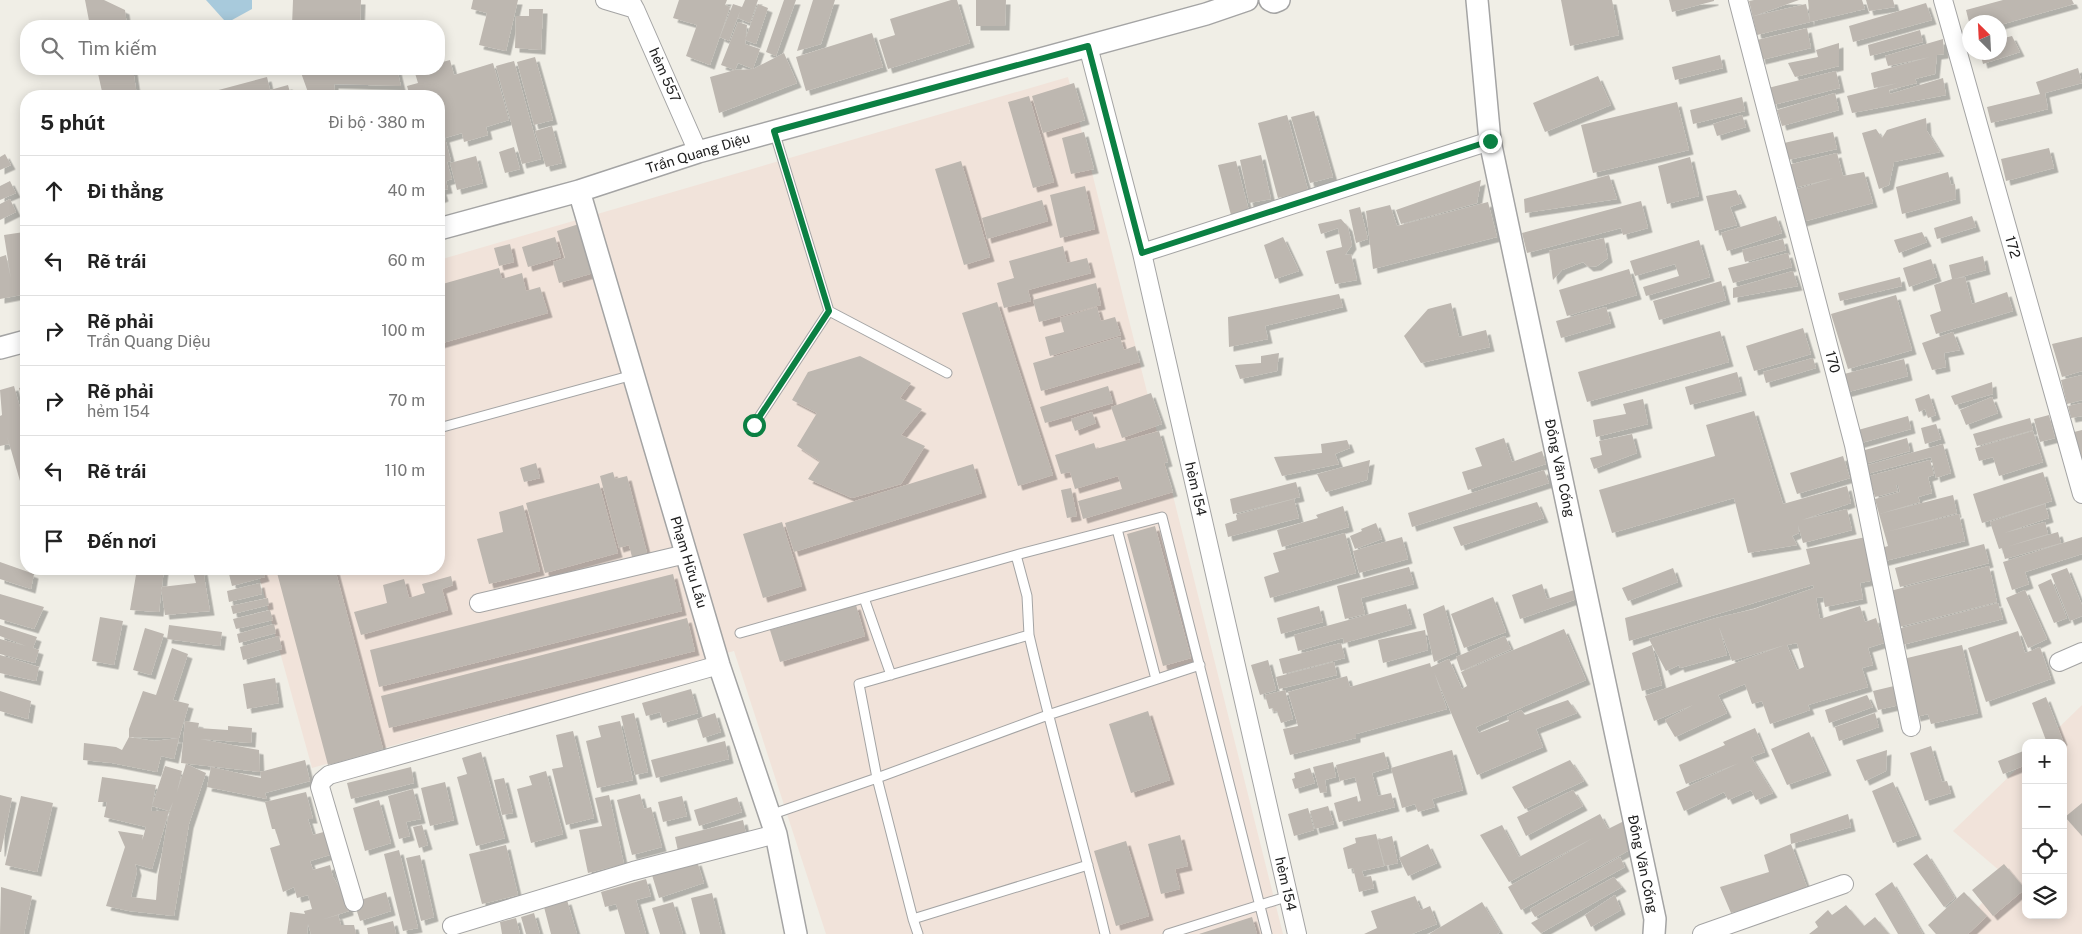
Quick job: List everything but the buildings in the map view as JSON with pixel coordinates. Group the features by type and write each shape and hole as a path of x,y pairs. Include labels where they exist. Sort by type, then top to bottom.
{"street":[{"path":"605,0 632,4"},
{"name":"Trần Quang Diệu","path":"445,227 579,191 698,152 1088,46 1208,7 1248,0"},
{"path":"1270,0 1274,2 1279,0"},
{"name":"Đồng Văn Cống","path":"1477,0 1490,141 1655,919 1654,934"},
{"name":"170","path":"1738,0 1854,446 1910,728"},
{"name":"172","path":"1943,0 2082,494"},
{"name":"hẻm 557","path":"632,4 698,152"},
{"name":"hẻm 154","path":"1088,46 1142,253 1297,934"},
{"path":"1142,253 1490,141"},
{"name":"Phạm Hữu Lầu","path":"579,191 719,664 773,824 796,934"},
{"path":"2,343 20,342"},
{"path":"479,603 686,554"},
{"path":"2059,662 2082,652"},
{"path":"354,902 320,787 322,781 329,775 719,664"},
{"path":"452,926 633,871 773,824"},
{"path":"1702,934 1844,884"}],"lane":[{"path":"774,131 829,311 947,373"},
{"path":"754,425 829,311"},
{"path":"445,426 633,375"},
{"path":"740,633 1016,555 1162,518 1267,934"},
{"path":"1117,529 1156,679"},
{"path":"1016,555 1027,596 1029,635 1105,934"},
{"path":"864,598 890,675"},
{"path":"918,934 877,778 859,684 1029,635"},
{"path":"773,824 877,778 1048,715 1200,665"},
{"path":"914,918 1088,865"},
{"path":"1168,934 1289,896"}],"shaded area":[{"path":"1068,77 1283,934 826,934 734,651 312,768 259,575 445,575 445,258"},
{"path":"2082,705 2082,934 1952,934 2007,877 1953,831 2022,764 2022,919 2067,919 2067,739 2047,739"}],"water":[{"path":"206,0 252,0 252,9 232,20 224,20"}],"route":[{"path":"754,425 829,311 774,131 1088,46 1142,253 1490,141"}]}
